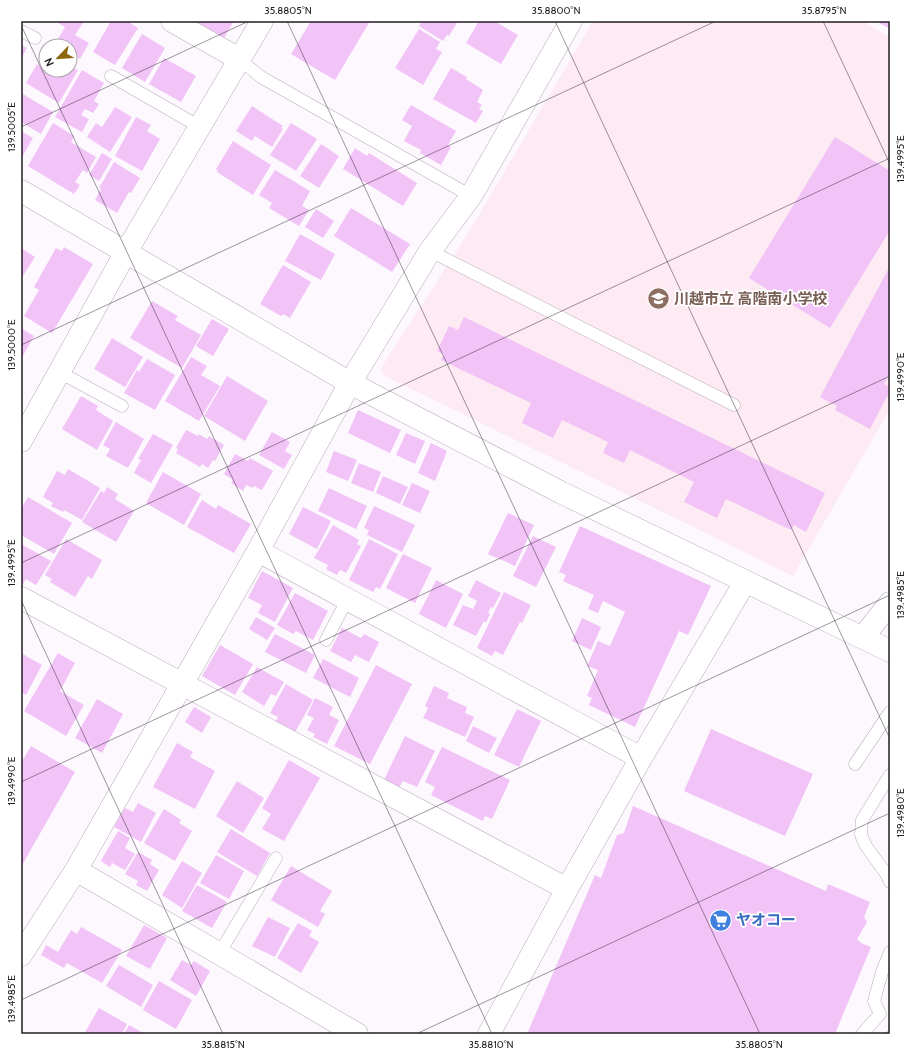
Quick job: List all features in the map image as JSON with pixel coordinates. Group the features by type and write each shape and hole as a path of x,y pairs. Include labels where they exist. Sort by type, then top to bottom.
{"street":[{"path":"172,21 240,59"},
{"path":"21,441 126,252 262,21"},
{"path":"21,955 76,870 258,551 350,383 430,251 471,196 571,21"},
{"path":"21,191 350,383 562,494 890,650"},
{"path":"258,551 641,758"},
{"path":"489,1034 567,889 641,758 745,582"},
{"path":"21,598 567,889"},
{"path":"863,637 890,603"},
{"path":"76,870 357,1034"}],"lane":[{"path":"21,31 35,38"},
{"path":"240,59 261,77 471,196"},
{"path":"111,76 200,127"},
{"path":"430,251 734,405"},
{"path":"59,372 122,406"},
{"path":"326,640 348,600"},
{"path":"855,764 890,712"},
{"path":"890,775 862,820 861,835 866,846 887,875 890,882"},
{"path":"219,954 276,858"},
{"path":"862,1034 885,1014 874,1001 882,972 890,952"}],"shaded area":[{"name":"川越市立 高階南小学校","path":"593,21 868,21 867,24 890,37 890,409 793,576 383,375 381,368 470,230"}],"building":[{"path":"59,21 84,21 75,35 89,43 80,59 78,58 78,38 59,38 65,27 58,23"},
{"path":"111,21 127,21 138,28 115,65 93,52"},
{"path":"195,21 234,21 224,38"},
{"path":"311,21 370,21 335,80 291,54"},
{"path":"422,21 458,21 449,36 447,35 443,41 419,26"},
{"path":"479,21 494,21 518,35 501,64 466,43"},
{"path":"876,21 890,21 890,29"},
{"path":"419,29 440,42 436,49 442,52 423,85 395,68"},
{"path":"142,34 165,48 145,82 122,68"},
{"path":"21,45 27,48 21,59"},
{"path":"164,58 196,76 181,102 149,84"},
{"path":"37,64 38,78 73,78 59,103 26,83"},
{"path":"451,68 467,77 466,79 483,90 477,102 482,105 479,109 483,111 476,123 433,99"},
{"path":"82,70 104,83 94,101 99,104 93,113 85,109 81,115 89,119 82,132 55,117"},
{"path":"21,93 53,112 41,134 21,122"},
{"path":"411,105 456,131 448,145 451,147 441,165 420,153 421,150 404,141 412,126 402,120"},
{"path":"252,106 283,126 281,128 283,129 272,147 255,136 252,141 236,131"},
{"path":"115,107 132,117 110,152 87,137 96,123 102,127"},
{"path":"136,117 151,125 147,131 160,139 142,171 115,156"},
{"path":"53,123 74,136 71,142 96,157 87,173 83,170 75,182 80,185 74,194 28,166"},
{"path":"291,123 317,139 296,171 270,155"},
{"path":"21,131 33,138 21,159"},
{"path":"835,137 890,171 890,230 830,328 749,278"},
{"path":"233,141 271,165 253,195 217,172 218,171 216,169"},
{"path":"321,144 339,156 319,188 300,176"},
{"path":"355,148 367,156 369,153 417,183 403,206 343,169"},
{"path":"102,153 112,159 99,181 89,175"},
{"path":"114,162 140,178 131,193 129,192 117,213 95,200 101,189 99,188"},
{"path":"275,170 310,191 302,206 309,210 299,226 269,208 272,203 259,195"},
{"path":"351,208 410,244 392,272 334,236"},
{"path":"316,209 334,221 323,238 305,227"},
{"path":"300,234 335,254 321,280 285,261"},
{"path":"64,247 93,264 52,333 24,316 39,290 34,287 56,248 62,251"},
{"path":"21,248 35,257 21,279"},
{"path":"283,265 311,282 290,318 283,314 281,316 260,304"},
{"path":"890,266 890,373 884,384 890,387 890,391 870,429 835,410 837,406 820,397"},
{"path":"152,301 178,316 175,320 201,335 182,368 130,338"},
{"path":"464,317 825,493 806,532 794,525 791,530 726,499 717,518 684,502 694,482 630,450 624,463 603,453 608,442 562,420 553,438 522,423 531,403 441,360 444,354 437,351 449,326 458,330"},
{"path":"212,319 229,329 213,356 196,346"},
{"path":"21,328 34,336 21,359"},
{"path":"112,338 143,357 125,387 94,369"},
{"path":"191,357 207,366 201,375 220,386 199,421 165,401"},
{"path":"147,359 175,375 155,410 124,393 137,370 139,372"},
{"path":"227,376 268,401 245,441 204,416"},
{"path":"81,396 98,406 96,410 113,421 97,450 62,429"},
{"path":"358,410 401,430 390,453 348,433"},
{"path":"116,422 144,439 128,468 106,456 110,449 103,445"},
{"path":"186,430 198,436 199,434 207,439 209,436 224,445 215,461 213,460 208,468 202,464 200,467 176,453 178,449 176,448"},
{"path":"272,432 290,442 285,451 292,455 284,469 259,455"},
{"path":"406,433 425,441 415,464 396,455"},
{"path":"153,434 173,445 151,483 134,473 141,460 138,459"},
{"path":"431,443 447,451 435,481 418,473"},
{"path":"334,451 357,460 348,481 326,472"},
{"path":"235,454 248,461 250,458 273,471 262,490 254,486 253,488 246,485 243,491 231,483 233,480 224,474"},
{"path":"359,463 381,472 373,492 351,483"},
{"path":"68,469 100,488 82,520 64,510 63,512 51,506 53,503 43,497 57,471 65,475"},
{"path":"163,472 201,494 184,525 146,503"},
{"path":"383,476 408,487 400,504 376,493"},
{"path":"412,483 430,491 420,513 402,505"},
{"path":"107,487 118,494 115,499 134,511 116,542 82,522 101,491 104,493"},
{"path":"329,488 367,506 356,529 318,511"},
{"path":"28,497 72,523 54,554 21,535 21,509"},
{"path":"202,500 216,509 218,505 251,524 234,553 187,527"},
{"path":"374,506 415,525 402,552 367,535 369,530 364,528"},
{"path":"303,507 331,521 317,549 289,534"},
{"path":"508,513 534,525 515,566 488,554"},
{"path":"333,525 359,540 357,544 361,546 346,573 340,570 337,575 326,569 328,565 314,558"},
{"path":"580,526 711,586 688,635 679,631 635,727 589,705 592,698 587,696 598,670 587,666 598,641 610,646 625,612 603,601 598,613 588,609 594,595 563,581 566,575 559,572"},
{"path":"533,536 556,547 536,587 513,576"},
{"path":"66,539 102,560 92,579 88,576 75,597 50,582 52,579 45,575"},
{"path":"369,539 398,554 380,589 376,587 373,592 349,580"},
{"path":"21,544 51,561 36,585 26,579 23,584 21,583"},
{"path":"403,554 432,568 415,603 386,588"},
{"path":"262,571 293,588 275,622 258,613 262,605 248,598"},
{"path":"436,580 463,594 446,628 419,614"},
{"path":"476,580 501,593 493,608 491,607 488,613 490,614 486,623 484,621 476,636 453,625 463,605 473,609 477,601 468,596"},
{"path":"504,592 531,605 522,623 520,622 503,655 495,651 492,656 477,648"},
{"path":"295,593 328,611 313,640 296,631 293,634 277,625"},
{"path":"256,617 275,628 267,640 249,629"},
{"path":"582,618 601,627 591,650 572,641"},
{"path":"342,628 361,638 364,634 379,642 369,662 355,655 351,662 330,651"},
{"path":"275,634 315,655 306,673 265,652"},
{"path":"220,645 253,664 235,695 202,676"},
{"path":"21,653 42,665 26,695 21,692"},
{"path":"58,653 75,663 60,691 84,705 66,736 24,711"},
{"path":"323,659 359,678 350,697 313,678"},
{"path":"376,665 412,684 370,764 334,746"},
{"path":"257,667 284,682 276,696 271,694 264,706 242,692"},
{"path":"286,684 313,700 294,734 275,723 278,717 270,713"},
{"path":"434,686 449,693 447,698 467,707 465,713 474,717 465,737 423,718 428,708 425,706"},
{"path":"315,698 333,707 329,715 339,720 327,744 313,737 315,734 307,730 314,718 307,715"},
{"path":"97,699 123,714 102,753 75,738"},
{"path":"194,707 211,717 202,733 185,722"},
{"path":"517,709 541,721 519,767 494,755"},
{"path":"473,726 497,738 489,753 466,741"},
{"path":"711,729 813,774 785,836 684,791"},
{"path":"405,736 435,751 417,787 403,781 399,788 384,780"},
{"path":"177,743 193,752 190,757 215,771 195,809 153,787"},
{"path":"31,746 75,772 21,867 21,763"},
{"path":"442,747 510,780 492,819 485,816 483,821 431,795 435,787 425,782"},
{"path":"289,760 320,778 284,841 262,829 271,814 262,808"},
{"path":"237,781 264,798 243,833 216,816"},
{"path":"138,803 156,813 141,842 114,827 125,808 133,812"},
{"name":"ヤオコー","path":"633,806 826,891 828,884 870,902 864,917 867,922 857,939 861,943 871,947 835,1034 527,1034 595,875 601,878 617,835 624,833"},
{"path":"164,809 181,820 179,823 192,831 175,861 144,843"},
{"path":"231,829 270,853 257,876 217,852"},
{"path":"118,831 130,838 125,848 135,854 125,870 112,863 110,867 101,861"},
{"path":"138,852 152,860 150,864 159,870 147,891 136,885 138,881 125,874"},
{"path":"216,855 244,871 229,899 200,883"},
{"path":"182,861 202,873 182,908 162,895"},
{"path":"291,866 332,891 320,911 325,914 318,927 271,900"},
{"path":"197,885 227,902 212,928 182,911"},
{"path":"268,917 290,928 275,957 252,946"},
{"path":"298,923 312,931 309,936 319,942 301,973 277,958"},
{"path":"144,925 167,938 150,969 126,956"},
{"path":"81,927 122,950 102,983 67,963 64,968 41,955 46,945 58,952 71,930 77,934"},
{"path":"182,960 191,965 194,961 210,971 196,996 170,980"},
{"path":"119,965 153,985 141,1007 106,986"},
{"path":"159,981 192,1000 176,1029 143,1010"},
{"path":"99,1008 127,1024 122,1034 84,1034"},
{"path":"129,1025 145,1034 124,1034"}],"place":[{"name":"川越市立 高階南小学校","path":"658,299"},
{"name":"ヤオコー","path":"721,920"}]}
